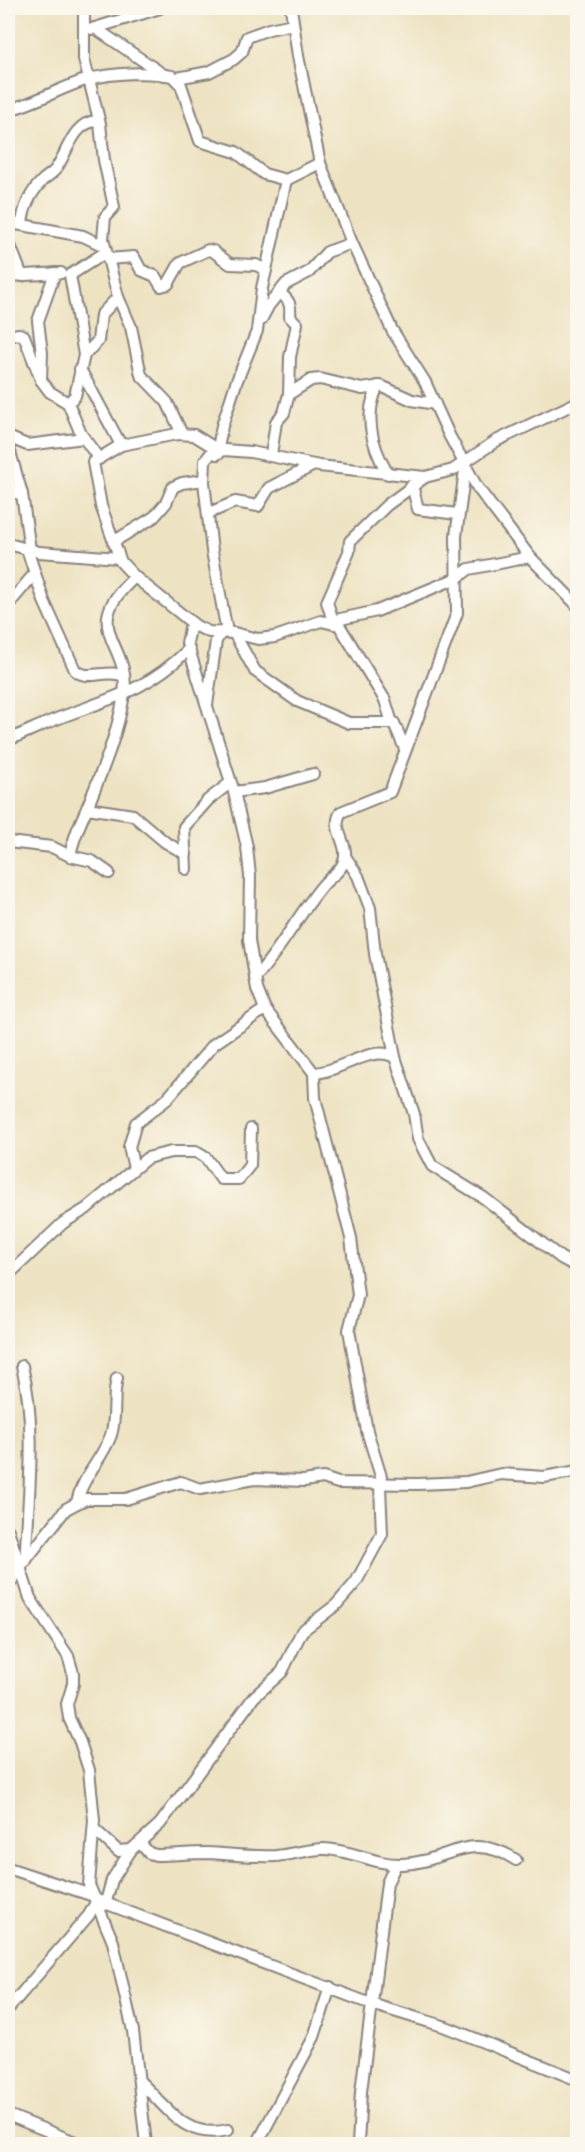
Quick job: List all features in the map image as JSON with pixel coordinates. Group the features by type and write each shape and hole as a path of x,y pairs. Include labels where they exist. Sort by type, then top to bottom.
{"street":[{"path":"84,8 82,32 84,58 100,124 104,160 114,207 105,217 106,252 118,297 131,327 141,375 167,402 182,434"},
{"path":"82,32 160,8"},
{"path":"291,8 321,163 352,243 392,330 425,382 477,487 530,556 578,606"},
{"path":"8,110 38,102 90,79 164,75 177,78 209,72 240,55 247,37 293,24"},
{"path":"95,28 164,75"},
{"path":"177,78 200,141 236,152 264,174 286,180 321,163"},
{"path":"22,225 24,211 35,190 56,169 75,135 89,123 96,121 100,124"},
{"path":"257,331 266,270 286,180"},
{"path":"8,211 11,222 8,240 22,276"},
{"path":"11,222 83,236 106,252 134,256 141,270 155,276 161,286 168,284 180,263 208,250 213,251 230,264 256,265 266,270"},
{"path":"352,243 327,252 309,272 290,282 279,292 263,315 236,383 216,451 205,461 204,480 212,551 227,632 255,671 297,701 349,723 392,723"},
{"path":"8,276 72,272 106,252"},
{"path":"68,403 75,396 84,355 70,275 72,272"},
{"path":"41,380 42,354 38,321 55,273"},
{"path":"271,455 276,422 284,413 289,394 290,357 297,324 290,317 291,305 288,299 279,292"},
{"path":"84,355 97,344 103,311 118,297"},
{"path":"8,336 19,334 24,336 41,380 50,392 68,403 84,438 99,459"},
{"path":"80,369 122,445"},
{"path":"289,394 314,379 367,389 378,386 412,400 435,404"},
{"path":"378,386 372,412 372,440 388,474"},
{"path":"405,749 396,725 392,723 385,700 335,622 327,602 349,552 350,541 412,485 425,477 453,470 496,441 578,402"},
{"path":"425,477 314,465 271,455 216,451 194,435 182,434 122,445 93,462 93,471 119,558 135,577 196,626 209,632 227,632 265,639 321,621 335,622 377,611 457,578 470,569 530,556"},
{"path":"8,437 27,445 84,438"},
{"path":"8,445 21,494 28,550 44,601 75,670 84,675 113,672 123,676"},
{"path":"466,463 458,514 457,613 405,749 393,789 345,810 338,816 336,823 345,856 358,876 370,908 376,960 395,1057 414,1114 418,1138 432,1166 449,1179 484,1198 561,1258 578,1267"},
{"path":"209,513 235,502 258,506 269,488 314,465"},
{"path":"113,542 154,517 166,503 172,487 204,480"},
{"path":"412,485 418,510 458,514"},
{"path":"8,492 21,494"},
{"path":"8,544 28,550 119,558"},
{"path":"8,605 35,573"},
{"path":"69,856 75,834 114,740 125,693 119,656 108,634 108,619 122,589 135,577"},
{"path":"8,2009 89,1915 136,1847 160,1824 254,1697 282,1672 302,1630 336,1605 363,1572 382,1534 380,1486 383,1483 367,1431 349,1330 358,1295 351,1238 315,1098 314,1073 265,1009 255,978 249,939 249,860 232,788 187,643 190,628 196,626"},
{"path":"207,706 216,641 227,632"},
{"path":"8,740 125,693 158,676 189,650"},
{"path":"186,869 184,827 208,800 232,788 265,788 313,774"},
{"path":"87,808 133,815 165,842 186,854"},
{"path":"8,842 41,844 69,856 92,861 109,873"},
{"path":"255,978 277,952 316,893 343,865 345,856"},
{"path":"134,1168 129,1147 136,1123 166,1100 214,1044 265,1009"},
{"path":"314,1073 327,1072 376,1054 387,1053 395,1057"},
{"path":"8,1275 63,1223 86,1209 134,1168 154,1155 196,1152 206,1158 218,1177 224,1180 235,1180 242,1177 250,1165 251,1129"},
{"path":"22,1366 28,1389 32,1454 20,1573 30,1598 71,1663 73,1684 67,1704 69,1718 89,1770 94,1829 88,1875 116,1953 133,2031 146,2145"},
{"path":"76,1503 79,1489 96,1467 111,1436 117,1378"},
{"path":"8,1586 66,1509 86,1499 126,1498 181,1482 200,1489 254,1479 304,1481 323,1478 338,1483 466,1482 501,1474 544,1477 578,1471"},
{"path":"8,1530 22,1565"},
{"path":"94,1829 118,1851 136,1847 156,1855 217,1853 252,1857 302,1854 326,1848 376,1862 396,1864 424,1860 465,1848 503,1851 516,1860"},
{"path":"358,2145 357,2126 387,1883 396,1864"},
{"path":"8,1868 155,1921 371,2004 446,2027 578,2080"},
{"path":"257,2145 314,2037 330,1987"},
{"path":"139,2081 176,2119 199,2132 228,2130"},
{"path":"8,2115 80,2145"}]}
